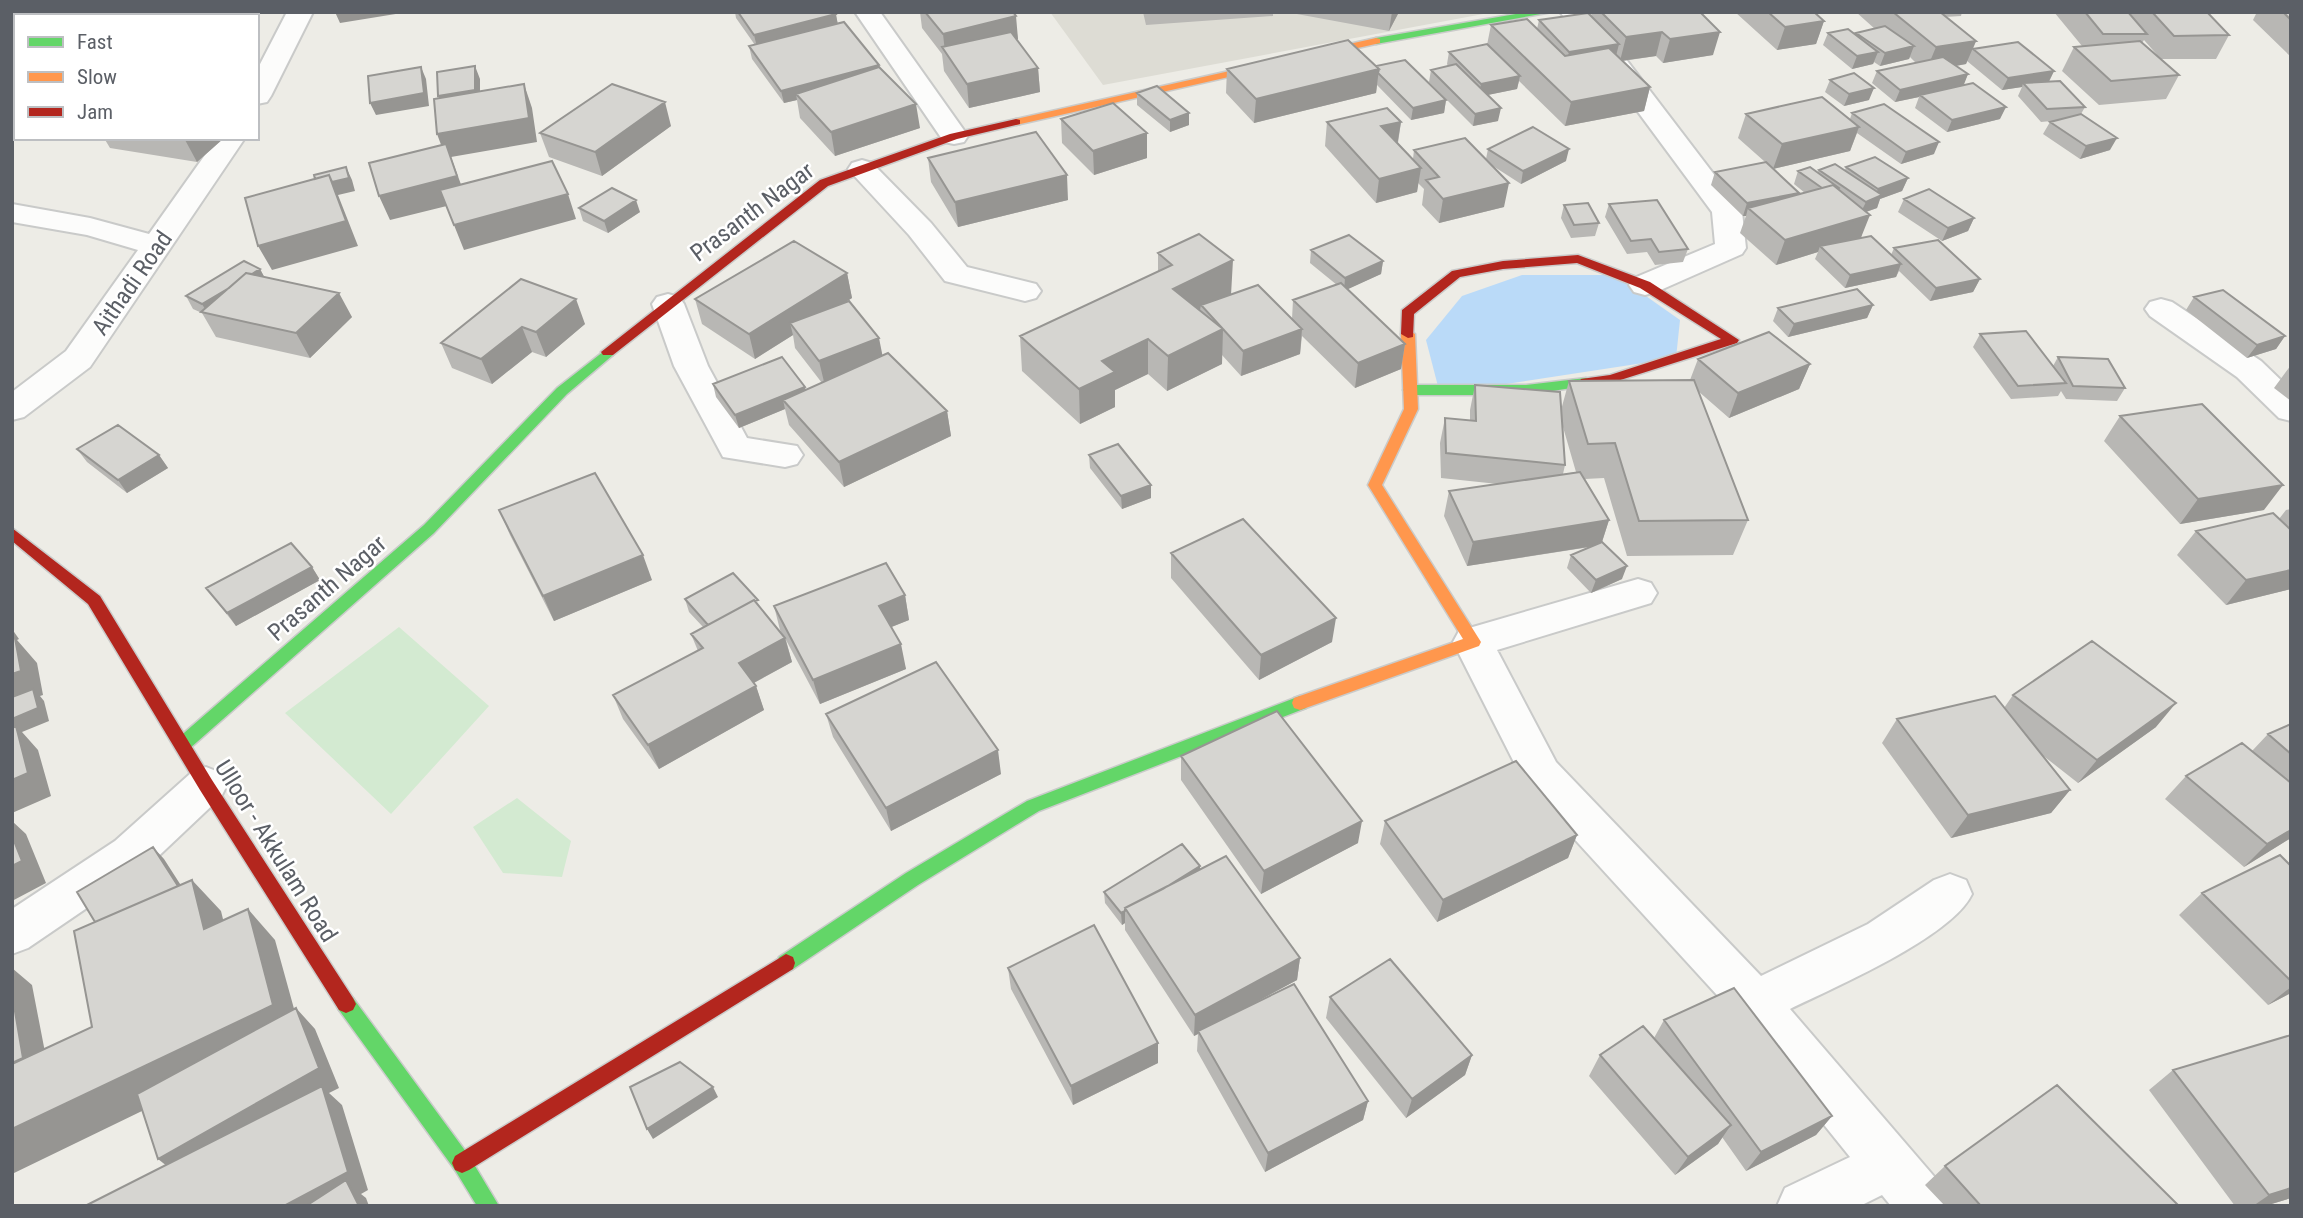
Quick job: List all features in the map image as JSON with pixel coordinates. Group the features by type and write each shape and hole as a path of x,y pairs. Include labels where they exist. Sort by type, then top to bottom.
{"street":[{"path":"259,92 300,12"},
{"path":"867,12 954,136"},
{"name":"Prasanth Nagar","path":"183,744 429,529 562,391 668,303 824,183 954,136 1388,38 1547,12"},
{"path":"1572,12 1616,64 1727,212 1731,248 1645,285"},
{"name":"Aithadi Road","path":"12,409 78,359 230,140"},
{"path":"862,169 920,229 956,274 1025,292"},
{"path":"12,213 90,227 158,246"},
{"path":"1410,390 1527,390 1611,379 1732,341 1645,285 1578,259 1503,265 1456,274 1408,313 1410,390 1411,409 1375,485 1474,642 1541,774 1755,1003 1926,1206"},
{"path":"668,303 691,366 735,449 785,455"},
{"path":"2161,309 2249,369 2291,410"},
{"name":"Ulloor - Akkulam Road","path":"12,533 94,600 206,785 364,1032 462,1163 489,1206"},
{"path":"462,1163 720,1006 912,878 1033,806 1248,721 1474,642 1638,593"},
{"path":"12,934 131,854 206,785"},
{"path":"1755,1003 1884,939 1950,894"},
{"path":"1803,1206 1889,1165"}],"shaded area":[{"path":"1050,12 1494,12 1103,85"}],"green space":[{"path":"12,12 180,14 14,14 12,129"},
{"path":"399,627 489,706 391,814 285,713"},
{"path":"517,798 571,841 562,877 503,873 473,827"}],"water":[{"path":"1522,275 1616,275 1680,320 1676,358 1440,394 1426,340 1462,296"}],"building":[{"path":"738,12 835,12 836,14 754,35"},
{"path":"925,12 1013,12 1016,16 943,34"},
{"path":"1601,12 1700,12 1720,32 1670,39 1662,32 1626,37"},
{"path":"1768,12 1814,12 1824,21 1785,27"},
{"path":"1893,12 1940,12 1976,41 1936,47"},
{"path":"2085,12 2128,12 2147,34 2103,34"},
{"path":"2152,12 2207,12 2229,35 2174,36"},
{"path":"2283,12 2291,12 2291,20"},
{"path":"1588,13 1619,44 1569,52 1539,20"},
{"path":"1527,19 1565,56 1609,48 1650,87 1571,102 1491,25"},
{"path":"844,22 879,65 781,91 749,46"},
{"path":"1885,26 1914,46 1885,53 1856,33"},
{"path":"1848,29 1878,52 1857,56 1828,33"},
{"path":"1011,32 1038,68 967,84 942,47"},
{"path":"1348,40 1379,69 1256,99 1227,69"},
{"path":"2140,41 2179,75 2111,81 2074,47"},
{"path":"2018,42 2054,71 2008,78 1973,49"},
{"path":"1487,44 1520,76 1481,84 1449,52"},
{"path":"1943,57 1968,74 1900,90 1877,71"},
{"path":"1405,60 1446,100 1413,108 1378,73 1376,66"},
{"path":"1456,64 1501,108 1475,114 1431,70"},
{"path":"475,66 475,90 438,96 437,72"},
{"path":"421,67 424,93 370,103 368,76"},
{"path":"879,67 916,104 831,132 796,94"},
{"path":"1854,73 1874,88 1849,94 1830,80"},
{"path":"2060,81 2085,107 2047,109 2023,83"},
{"path":"1973,83 2006,107 1952,120 1920,95"},
{"path":"524,84 529,118 437,134 434,99"},
{"path":"612,84 665,102 595,152 540,133"},
{"path":"1157,86 1189,113 1170,120 1137,93"},
{"path":"1822,97 1859,127 1782,144 1746,114"},
{"path":"1113,103 1147,133 1093,151 1061,119"},
{"path":"1884,104 1939,142 1906,152 1852,113"},
{"path":"1387,108 1401,122 1381,126 1421,168 1379,179 1327,122"},
{"path":"2081,114 2117,138 2086,146 2050,122"},
{"path":"1533,127 1569,149 1523,171 1488,149"},
{"path":"1036,132 1067,175 955,202 928,158"},
{"path":"1465,138 1509,183 1443,199 1426,180 1439,177 1414,150"},
{"path":"446,144 457,176 379,196 369,163"},
{"path":"1875,157 1908,178 1878,189 1846,167"},
{"path":"552,161 568,194 454,225 440,190"},
{"path":"1766,162 1799,193 1747,203 1715,172"},
{"path":"1835,164 1882,195 1866,202 1819,170"},
{"path":"346,167 349,178 332,182 329,175 315,179 314,175"},
{"path":"1810,167 1839,188 1833,185 1822,188 1798,171"},
{"path":"329,175 346,221 258,246 245,198"},
{"path":"1833,185 1870,215 1785,240 1748,208"},
{"path":"612,188 636,200 604,221 579,208"},
{"path":"1929,189 1974,218 1948,228 1904,199"},
{"path":"1657,200 1688,249 1659,252 1651,239 1631,241 1609,204"},
{"path":"1588,203 1599,223 1574,225 1564,205"},
{"path":"1199,234 1233,260 1173,289 1223,329 1168,356 1148,339 1102,361 1115,372 1079,389 1020,336 1172,265 1158,253"},
{"path":"1349,235 1383,261 1345,278 1311,250"},
{"path":"1871,236 1901,264 1850,275 1820,246"},
{"path":"1938,240 1980,279 1936,288 1894,248"},
{"path":"794,241 847,273 749,334 695,299"},
{"path":"244,261 260,269 252,274 246,273 229,288 202,304 186,296"},
{"path":"246,273 339,293 296,333 201,312"},
{"path":"521,279 576,299 536,332 522,327 481,359 441,343"},
{"path":"1341,283 1405,344 1358,363 1293,300"},
{"path":"1258,285 1302,329 1243,351 1201,305"},
{"path":"1857,289 1873,305 1794,324 1778,308"},
{"path":"2223,290 2285,336 2257,345 2194,297"},
{"path":"849,301 879,338 819,361 790,323"},
{"path":"2026,331 2066,383 2018,386 1980,334"},
{"path":"1769,332 1810,364 1738,393 1698,359"},
{"path":"888,353 947,411 839,462 783,400"},
{"path":"782,357 805,387 735,415 713,384"},
{"path":"2058,357 2108,359 2125,388 2073,386"},
{"path":"1694,380 1748,520 1639,521 1615,443 1588,444 1569,381"},
{"path":"1475,385 1560,392 1565,465 1446,453 1445,418 1476,421"},
{"path":"2202,404 2283,485 2198,499 2120,416"},
{"path":"118,425 159,455 118,480 77,449"},
{"path":"1118,444 1151,485 1121,496 1089,455"},
{"path":"1580,472 1609,520 1473,542 1449,491"},
{"path":"595,473 643,555 543,596 499,510"},
{"path":"2273,513 2291,530 2291,570 2246,580 2196,531"},
{"path":"1243,519 1336,618 1261,655 1171,553"},
{"path":"1602,542 1627,566 1596,580 1571,555"},
{"path":"291,543 312,567 227,613 206,588"},
{"path":"886,563 905,595 879,606 901,644 813,680 774,606"},
{"path":"733,573 758,600 708,625 685,599"},
{"path":"754,600 785,638 739,663 756,686 648,745 613,695 703,648 691,634"},
{"path":"15,638 21,671 12,674 12,639"},
{"path":"2092,641 2176,703 2097,760 2013,695"},
{"path":"936,662 998,750 886,808 826,714"},
{"path":"33,689 38,708 12,719 12,697"},
{"path":"1995,696 2070,790 1968,815 1897,719"},
{"path":"1277,711 1362,821 1264,871 1181,756"},
{"path":"2291,724 2291,754 2268,734"},
{"path":"16,726 28,773 12,780 12,728"},
{"path":"2242,743 2291,783 2291,830 2267,844 2186,776"},
{"path":"1516,761 1577,835 1443,900 1385,821"},
{"path":"12,836 22,861 12,866"},
{"path":"1182,844 1200,866 1125,908 1121,913 1104,892"},
{"path":"153,847 178,886 95,922 77,892"},
{"path":"2280,855 2291,866 2291,981 2202,893"},
{"path":"1226,856 1300,958 1195,1015 1125,908"},
{"path":"192,880 204,929 248,909 273,1005 12,1129 12,1064 92,1027 74,931"},
{"path":"1094,925 1158,1043 1071,1086 1008,968"},
{"path":"1390,959 1472,1055 1412,1099 1330,997"},
{"path":"1294,984 1368,1101 1268,1153 1198,1031"},
{"path":"1734,988 1832,1116 1761,1152 1664,1020"},
{"path":"12,994 23,1058 12,1063"},
{"path":"296,1008 319,1068 158,1159 137,1094"},
{"path":"1643,1026 1731,1125 1688,1157 1600,1055"},
{"path":"2291,1035 2291,1188 2269,1195 2173,1070"},
{"path":"680,1062 713,1087 647,1129 630,1087"},
{"path":"2057,1085 2179,1206 1981,1206 1945,1166"},
{"path":"322,1086 348,1172 284,1206 85,1206"},
{"path":"346,1180 359,1206 306,1206"}],"traffic: fast":[{"path":"1376,41 1547,12"},
{"path":"183,744 429,529 562,391 608,352"},
{"path":"1410,390 1526,390 1586,382"},
{"path":"786,963 912,879 1033,806 1300,703"},
{"path":"346,1004 462,1163 489,1206"}],"traffic: slow":[{"path":"1016,122 1376,41"},
{"path":"1300,703 1473,642 1375,485 1411,409 1408,334"}],"traffic: jam":[{"path":"608,352 824,183 954,136 1016,122"},
{"path":"1408,334 1407,313 1456,274 1503,265 1578,259 1645,285 1732,340 1611,379 1586,382"},
{"path":"12,533 94,600 206,785 346,1004"},
{"path":"462,1163 786,963"}]}
